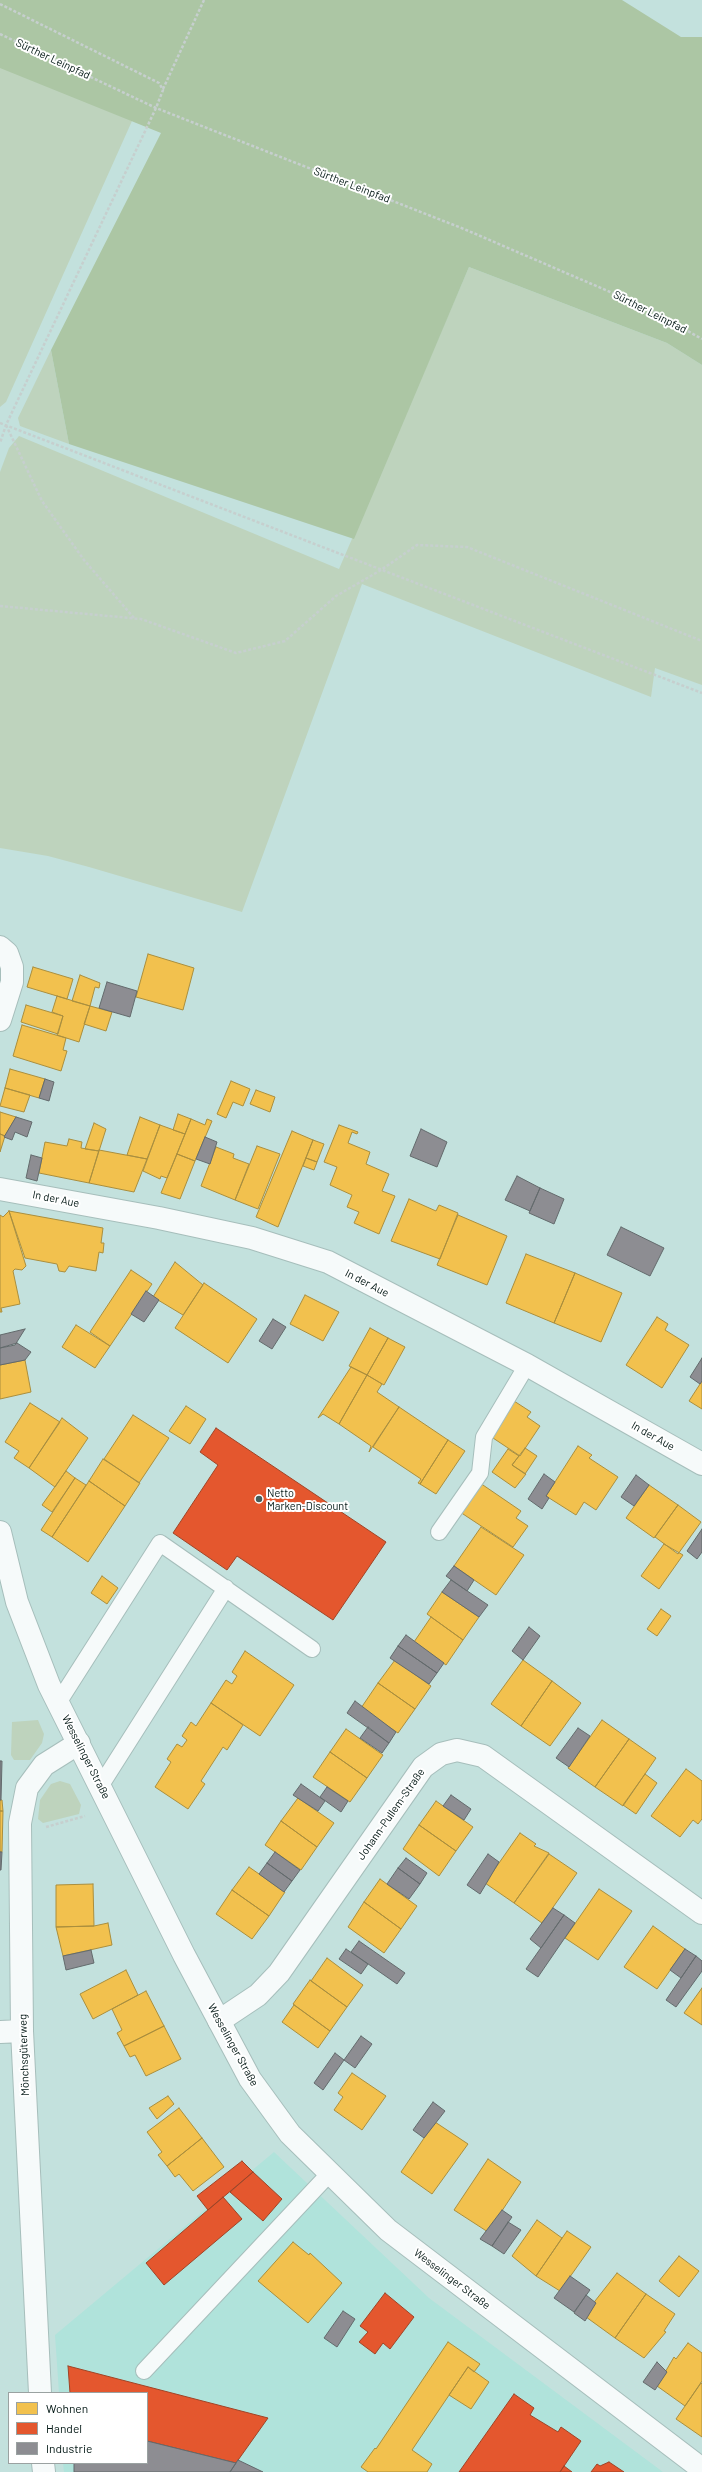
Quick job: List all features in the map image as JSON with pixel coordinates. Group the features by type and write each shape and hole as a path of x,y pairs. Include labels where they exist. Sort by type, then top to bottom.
{"street":[{"path":"0,1020 12,982 12,967 4,950"},
{"name":"In der Aue","path":"0,1190 159,1218 252,1238 328,1262 527,1365 702,1464"},
{"name":"Wesselinger Straße","path":"0,1532 17,1602 35,1651 58,1703 101,1785 219,2021 250,2079 290,2134 329,2174 388,2230 702,2469"},
{"name":"Mönchsgüterweg","path":"40,2392 22,2031 20,1823 27,1788 44,1765 79,1743"},
{"name":"Johann-Pullem-Straße","path":"219,2021 258,1995 279,1973 423,1768 441,1754 457,1750 483,1756 702,1913"},
{"path":"0,2032 22,2031"}],"lane":[{"path":"439,1532 480,1473 484,1436 527,1365"},
{"path":"58,1703 160,1543 312,1649"},
{"path":"101,1785 226,1588"},
{"path":"144,2371 329,2174"}],"path":[{"path":"0,443 6,425 156,108 204,0"},
{"path":"0,4 159,83 163,90"},
{"name":"Sürther Leinpfad","path":"0,34 156,108 464,228 645,307 702,339"},
{"path":"0,423 702,693"},
{"path":"6,425 42,501 84,560 134,618"},
{"path":"0,606 134,618 236,653 285,641 336,596 381,570 417,545 467,547 702,641"},
{"path":"20,1834 112,1809"}],"shaded area":[{"path":"0,0 622,0 681,37 702,37 702,365 667,343 469,267 354,539 69,444 51,350 161,133 0,68"},
{"path":"0,42 132,121 6,402 0,407"},
{"path":"469,267 667,343 702,365 702,685 655,668 651,697 362,584 242,912 48,856 0,848 0,472 9,448 19,436 339,569"},
{"path":"51,350 69,444 20,426 18,418"},
{"path":"38,1720 44,1734 42,1743 30,1760 14,1760 11,1755 12,1722"},
{"path":"60,1781 70,1784 81,1805 79,1814 43,1823 38,1819 40,1800 51,1784"},
{"path":"274,2152 429,2298 663,2472 64,2472 63,2464 148,2464 148,2392 59,2392 55,2335"}],"building: Wohnen":[{"path":"148,954 194,968 183,1010 136,997"},
{"path":"33,967 73,979 67,999 27,987"},
{"path":"80,975 100,983 99,988 95,987 90,1006 72,1001"},
{"path":"57,996 90,1006 79,1042 57,1035 63,1016 52,1012"},
{"path":"26,1005 63,1016 58,1034 21,1022"},
{"path":"90,1006 112,1012 106,1031 84,1024"},
{"path":"22,1025 66,1038 63,1050 67,1051 61,1071 13,1056"},
{"path":"10,1069 45,1079 39,1098 5,1088"},
{"path":"231,1081 250,1089 243,1106 233,1102 226,1118 217,1114"},
{"path":"5,1088 30,1095 24,1112 0,1106"},
{"path":"256,1090 275,1097 270,1112 250,1104"},
{"path":"0,1112 16,1117 5,1136 0,1134"},
{"path":"178,1114 191,1119 185,1134 173,1130"},
{"path":"140,1117 160,1125 147,1159 127,1155"},
{"path":"191,1119 205,1125 207,1119 212,1121 195,1161 177,1154"},
{"path":"94,1123 106,1129 99,1151 85,1149"},
{"path":"160,1125 185,1134 167,1178 161,1176 160,1179 143,1171"},
{"path":"339,1125 358,1132 357,1134 352,1132 348,1143 370,1152 366,1164 389,1174 382,1191 395,1196 379,1234 354,1223 359,1212 347,1207 352,1195 330,1185 337,1167 324,1162"},
{"path":"292,1131 313,1140 278,1227 256,1217"},
{"path":"0,1134 5,1136 0,1152"},
{"path":"69,1139 82,1142 81,1148 99,1151 89,1183 39,1173 45,1142 67,1146"},
{"path":"313,1140 324,1144 317,1162 306,1158"},
{"path":"257,1146 280,1154 258,1209 235,1200"},
{"path":"216,1147 234,1154 233,1158 249,1164 235,1200 201,1186"},
{"path":"99,1150 147,1159 134,1192 89,1183"},
{"path":"177,1154 195,1161 180,1199 161,1193"},
{"path":"306,1158 317,1162 314,1170 303,1166"},
{"path":"409,1199 436,1211 439,1205 458,1213 440,1259 391,1241"},
{"path":"9,1211 26,1266 22,1270 15,1269 13,1271 20,1304 1,1308 2,1312 0,1312 0,1215 3,1217"},
{"path":"9,1211 103,1228 101,1243 104,1243 103,1253 99,1252 96,1271 69,1266 65,1272 59,1271 57,1264 25,1258"},
{"path":"458,1215 507,1236 487,1285 437,1265"},
{"path":"526,1254 575,1273 554,1323 506,1303"},
{"path":"175,1262 203,1285 183,1315 153,1297"},
{"path":"131,1270 152,1284 110,1346 90,1332"},
{"path":"575,1273 622,1293 601,1342 554,1323"},
{"path":"204,1283 257,1319 228,1363 175,1328"},
{"path":"305,1295 339,1312 323,1341 290,1324"},
{"path":"657,1317 668,1324 665,1330 689,1345 662,1388 626,1365"},
{"path":"76,1325 110,1346 95,1368 62,1347"},
{"path":"370,1328 388,1338 367,1375 349,1366"},
{"path":"388,1338 405,1347 384,1385 367,1375"},
{"path":"25,1360 31,1392 0,1399 0,1365"},
{"path":"351,1367 367,1375 339,1424 323,1414 318,1418"},
{"path":"367,1375 382,1384 377,1392 399,1407 369,1452 371,1446 339,1424"},
{"path":"702,1381 702,1409 689,1401"},
{"path":"514,1401 531,1412 527,1417 540,1426 520,1456 490,1436"},
{"path":"30,1403 60,1422 29,1468 14,1458 19,1451 5,1442"},
{"path":"186,1406 206,1419 190,1444 169,1431"},
{"path":"399,1407 448,1440 420,1484 418,1483 421,1479 373,1447"},
{"path":"133,1415 169,1438 139,1483 104,1459"},
{"path":"62,1418 88,1438 55,1487 29,1468"},
{"path":"448,1440 465,1451 436,1494 420,1484"},
{"path":"578,1446 592,1455 589,1458 618,1477 596,1510 584,1502 576,1515 546,1496"},
{"path":"525,1448 537,1456 525,1474 512,1465"},
{"path":"508,1449 519,1456 512,1465 526,1474 515,1488 492,1472"},
{"path":"103,1459 140,1483 125,1506 89,1481"},
{"path":"66,1471 75,1478 52,1512 42,1505"},
{"path":"75,1478 86,1485 52,1537 41,1530"},
{"path":"89,1481 125,1506 88,1562 52,1537"},
{"path":"480,1483 521,1511 516,1518 528,1526 513,1547 460,1512"},
{"path":"649,1485 678,1505 654,1538 626,1518"},
{"path":"678,1505 701,1522 678,1554 655,1537"},
{"path":"481,1527 524,1555 496,1595 454,1566"},
{"path":"664,1544 683,1555 659,1589 641,1576"},
{"path":"102,1576 118,1588 107,1604 91,1593"},
{"path":"442,1592 479,1617 463,1640 427,1614"},
{"path":"661,1609 671,1616 657,1636 647,1629"},
{"path":"431,1617 463,1640 446,1665 414,1642"},
{"path":"245,1651 294,1685 260,1736 211,1703 226,1680 232,1684 237,1676 232,1672"},
{"path":"395,1660 431,1686 415,1709 378,1683"},
{"path":"523,1660 552,1681 521,1726 491,1704"},
{"path":"552,1681 581,1703 550,1746 521,1726"},
{"path":"378,1683 415,1709 398,1733 361,1708"},
{"path":"211,1703 243,1725 227,1750 223,1747 201,1781 205,1784 188,1809 155,1787 171,1762 167,1759 177,1744 182,1747 187,1740 182,1736 191,1722 196,1726"},
{"path":"602,1720 629,1739 595,1787 568,1768"},
{"path":"346,1729 383,1755 367,1778 330,1752"},
{"path":"629,1739 656,1758 623,1806 595,1787"},
{"path":"330,1752 367,1778 350,1802 313,1777"},
{"path":"686,1769 702,1781 702,1819 698,1824 693,1820 680,1837 651,1816"},
{"path":"645,1774 657,1783 636,1814 623,1805"},
{"path":"298,1798 334,1823 317,1847 281,1821"},
{"path":"0,1800 2,1800 3,1811 0,1811"},
{"path":"436,1801 473,1827 456,1851 419,1825"},
{"path":"0,1811 3,1811 2,1852 0,1852"},
{"path":"281,1821 317,1847 301,1870 265,1845"},
{"path":"419,1825 456,1851 439,1876 403,1849"},
{"path":"520,1833 536,1844 534,1846 549,1853 514,1903 485,1883"},
{"path":"549,1854 577,1873 542,1923 514,1903"},
{"path":"249,1867 285,1892 269,1916 232,1890"},
{"path":"380,1879 417,1906 401,1929 364,1902"},
{"path":"93,1884 94,1926 56,1927 56,1885"},
{"path":"599,1889 632,1911 598,1960 565,1938"},
{"path":"232,1890 269,1916 252,1939 216,1914"},
{"path":"364,1902 401,1929 384,1953 348,1927"},
{"path":"108,1923 112,1945 63,1956 56,1927 94,1926"},
{"path":"653,1926 685,1949 657,1989 624,1967"},
{"path":"327,1958 363,1985 347,2007 311,1981"},
{"path":"126,1970 138,1995 93,2019 80,1994"},
{"path":"310,1980 347,2007 330,2031 293,2004"},
{"path":"702,1988 702,2025 684,2013"},
{"path":"146,1991 164,2026 124,2046 117,2033 122,2030 112,2009"},
{"path":"294,2005 330,2031 318,2048 282,2022"},
{"path":"164,2026 181,2059 146,2076 135,2055 130,2057 124,2046"},
{"path":"352,2073 386,2096 362,2130 334,2110 343,2097 338,2093"},
{"path":"168,2096 174,2104 157,2119 149,2108"},
{"path":"179,2108 202,2138 167,2166 158,2155 162,2152 147,2132"},
{"path":"435,2122 468,2144 432,2194 401,2172"},
{"path":"202,2138 224,2167 193,2191 179,2174 175,2177 167,2166"},
{"path":"488,2159 521,2182 488,2232 454,2210"},
{"path":"537,2220 562,2238 536,2276 512,2256"},
{"path":"567,2231 591,2247 560,2291 536,2276"},
{"path":"293,2242 309,2255 310,2253 342,2283 308,2323 258,2281"},
{"path":"679,2256 699,2271 679,2297 659,2281"},
{"path":"617,2273 646,2294 615,2338 586,2317 595,2301"},
{"path":"646,2294 675,2314 664,2331 666,2332 644,2358 615,2338"},
{"path":"448,2342 480,2364 474,2372 468,2367 412,2450 432,2464 427,2472 368,2472 361,2467 375,2448 376,2449"},
{"path":"688,2343 702,2353 702,2381 685,2406 657,2386 674,2357 676,2359"},
{"path":"468,2367 489,2382 471,2409 449,2395"},
{"path":"701,2383 702,2384 702,2437 676,2419"}],"building: Handel":[{"name":"Netto Marken-Discount","path":"216,1428 386,1542 333,1620 237,1556 227,1570 173,1533 218,1465 200,1452"},
{"path":"242,2161 253,2172 208,2210 197,2196"},
{"path":"253,2172 282,2199 263,2221 230,2192"},
{"path":"223,2197 242,2219 164,2285 146,2263"},
{"path":"385,2293 414,2317 390,2349 383,2343 375,2354 359,2342 368,2332 360,2326"},
{"path":"68,2366 268,2418 236,2463 148,2441 148,2392 70,2392"},
{"path":"514,2394 534,2408 530,2415 558,2432 561,2427 581,2441 560,2472 459,2472"},
{"path":"609,2462 624,2472 591,2472 597,2464 600,2466"},
{"path":"564,2466 572,2472 560,2472"}],"building: Industrie":[{"path":"107,982 137,991 130,1017 99,1008"},
{"path":"45,1079 54,1082 49,1101 39,1098"},
{"path":"16,1117 32,1122 27,1137 15,1132 12,1140 4,1137"},
{"path":"421,1129 447,1142 437,1167 410,1156"},
{"path":"205,1137 217,1142 210,1164 196,1159"},
{"path":"31,1155 42,1158 37,1181 26,1178"},
{"path":"517,1176 540,1188 530,1211 505,1200"},
{"path":"540,1188 564,1199 554,1224 529,1213"},
{"path":"621,1227 664,1248 650,1276 607,1255"},
{"path":"146,1291 159,1300 144,1322 131,1314"},
{"path":"273,1319 286,1327 272,1349 259,1341"},
{"path":"25,1329 15,1345 0,1348 0,1335"},
{"path":"17,1343 31,1352 25,1360 0,1365 0,1348"},
{"path":"702,1358 702,1381 700,1384 690,1377"},
{"path":"544,1474 555,1482 546,1496 549,1498 542,1509 528,1499"},
{"path":"636,1475 649,1485 634,1506 621,1497"},
{"path":"702,1529 702,1552 697,1559 687,1551"},
{"path":"454,1566 474,1580 467,1591 446,1576"},
{"path":"451,1580 488,1605 479,1617 442,1592"},
{"path":"529,1627 540,1636 523,1660 512,1651"},
{"path":"406,1635 444,1663 437,1673 398,1646"},
{"path":"398,1646 437,1673 429,1684 390,1658"},
{"path":"355,1701 396,1732 389,1743 347,1713"},
{"path":"368,1727 389,1743 382,1753 360,1738"},
{"path":"578,1728 590,1736 569,1767 556,1758"},
{"path":"0,1761 2,1761 1,1800 0,1800"},
{"path":"301,1784 325,1801 318,1811 293,1795"},
{"path":"327,1787 348,1801 341,1812 320,1797"},
{"path":"451,1795 471,1809 464,1820 443,1806"},
{"path":"0,1852 2,1852 1,1870 0,1870"},
{"path":"275,1852 300,1870 292,1881 267,1863"},
{"path":"488,1854 499,1862 480,1894 467,1885"},
{"path":"406,1858 427,1873 420,1884 398,1868"},
{"path":"267,1863 292,1881 284,1892 259,1874"},
{"path":"398,1868 420,1884 409,1899 387,1884"},
{"path":"553,1908 564,1915 541,1948 530,1939"},
{"path":"564,1915 575,1923 538,1977 526,1969"},
{"path":"359,1941 405,1973 397,1984 351,1952"},
{"path":"346,1949 368,1964 361,1974 339,1959"},
{"path":"685,1949 696,1956 681,1978 670,1970"},
{"path":"91,1950 94,1963 66,1970 63,1956"},
{"path":"696,1956 702,1961 702,1971 676,2007 666,2000"},
{"path":"361,2036 372,2044 355,2068 344,2060"},
{"path":"335,2053 344,2060 323,2090 314,2083"},
{"path":"433,2102 445,2111 424,2138 413,2130"},
{"path":"502,2210 512,2217 492,2246 480,2239"},
{"path":"508,2222 521,2230 504,2254 492,2246"},
{"path":"570,2276 590,2290 574,2312 554,2298"},
{"path":"586,2295 596,2303 585,2321 574,2313"},
{"path":"343,2311 355,2319 337,2347 324,2338"},
{"path":"657,2362 667,2372 655,2390 643,2382"},
{"path":"148,2441 236,2463 230,2472 74,2472 74,2464 148,2464"},
{"path":"238,2460 263,2472 230,2472"}],"place":[{"name":"Netto Marken-Discount","path":"259,1499"}]}
